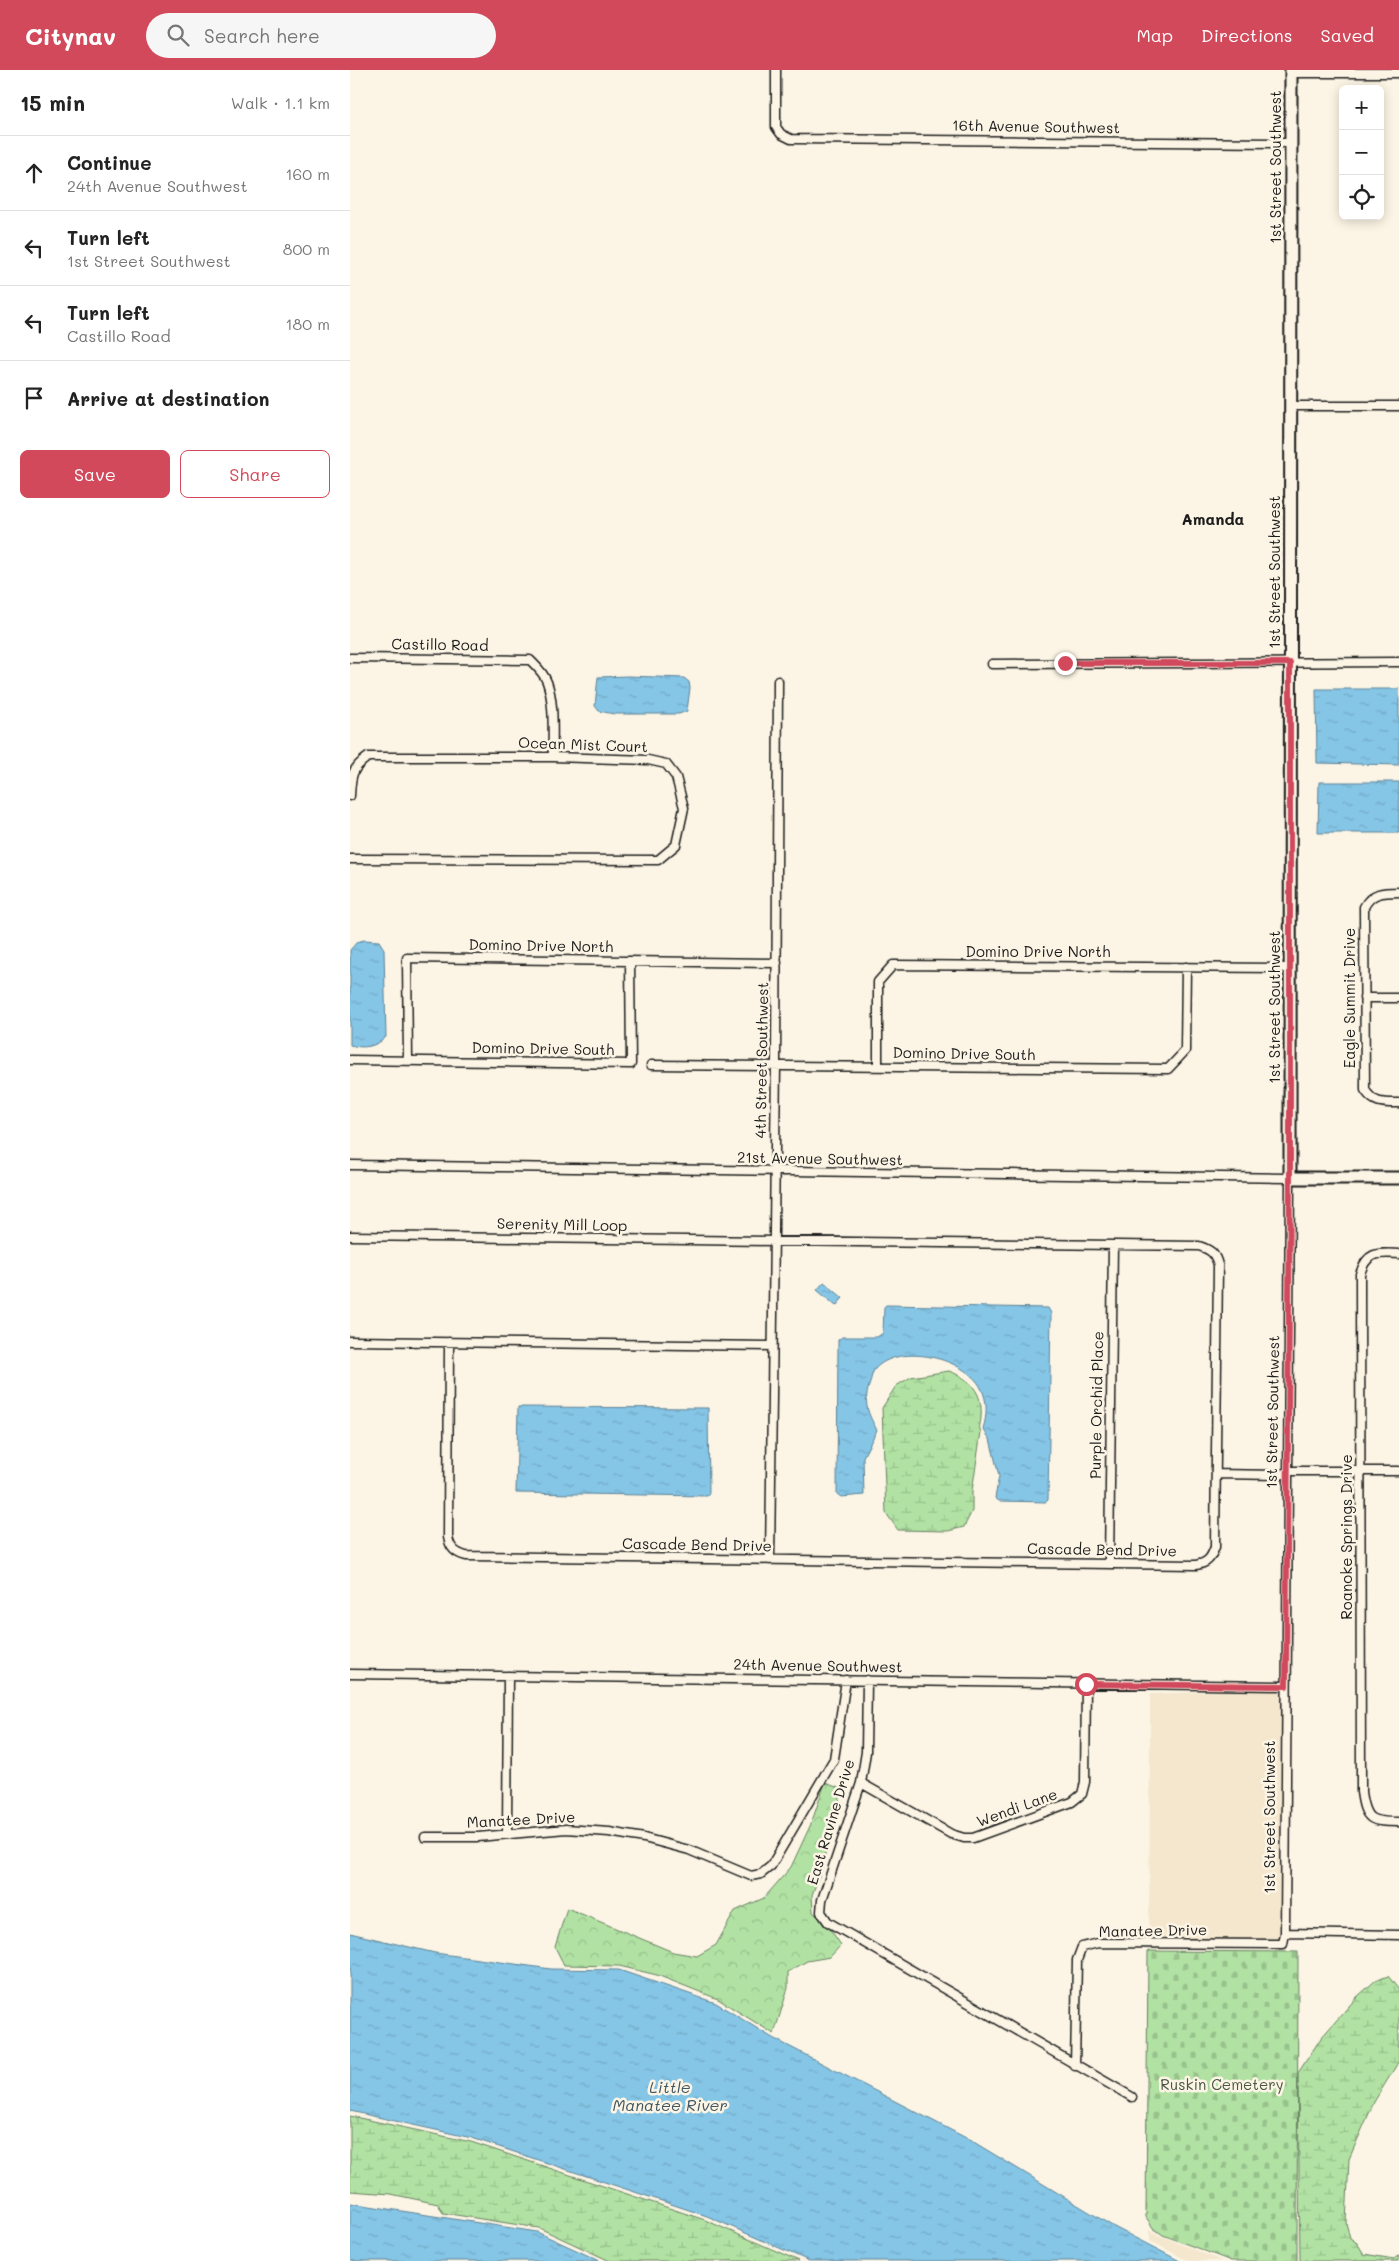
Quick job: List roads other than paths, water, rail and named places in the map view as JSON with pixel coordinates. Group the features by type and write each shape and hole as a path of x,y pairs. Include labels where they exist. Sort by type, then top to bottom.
{"street":[{"name":"16th Avenue Southwest","path":"776,70 776,127 781,134 791,138 1291,143"},
{"path":"1292,72 1399,73"},
{"name":"1st Street Southwest","path":"1283,1944 1285,1933 1290,1178 1292,72"},
{"path":"1290,406 1399,406"},
{"name":"Castillo Road","path":"350,658 530,660 547,682 551,708 553,757"},
{"path":"992,664 1399,662"},
{"name":"4th Street Southwest","path":"770,1560 777,963 778,680"},
{"name":"Ocean Mist Court","path":"350,796 350,777 357,764 368,757 553,757 648,760 666,764 676,777 684,808 676,845 658,860 350,859"},
{"name":"Eagle Summit Drive","path":"1399,892 1382,892 1369,898 1364,907 1365,1090 1371,1099 1380,1103 1399,1103"},
{"name":"Domino Drive North","path":"408,1060 407,958 777,963"},
{"name":"Domino Drive South","path":"350,1060 632,1064 630,961"},
{"name":"Domino Drive North","path":"878,1067 878,982 894,965 1290,968"},
{"name":"Domino Drive South","path":"651,1065 1168,1070 1185,1050 1186,967"},
{"path":"1364,998 1399,998"},
{"name":"21st Avenue Southwest","path":"350,1165 1290,1178"},
{"path":"1290,1178 1399,1178"},
{"name":"Serenity Mill Loop","path":"350,1236 773,1242"},
{"name":"Cascade Bend Drive","path":"449,1342 448,1537 453,1550 466,1556 1196,1565 1205,1563 1210,1558 1215,1547 1218,1275 1216,1256 1210,1250 1199,1246 773,1242"},
{"name":"Purple Orchid Place","path":"1109,1564 1113,1246"},
{"name":"Roanoke Springs Drive","path":"1399,1254 1370,1256 1364,1262 1360,1274 1360,1792 1363,1808 1367,1816 1377,1820 1399,1822"},
{"path":"350,1342 772,1346"},
{"path":"1216,1474 1280,1476 1288,1471 1399,1471"},
{"name":"24th Avenue Southwest","path":"350,1674 1286,1686"},
{"path":"507,1834 508,1676"},
{"name":"Manatee Drive","path":"425,1837 507,1834 566,1829 614,1833 644,1838 688,1850 751,1876 761,1874 771,1866 834,1759 846,1680"},
{"name":"East Ravine Drive","path":"867,1680 866,1752 861,1783 822,1900 821,1912 828,1922 1074,2066"},
{"name":"Wendi Lane","path":"861,1783 950,1834 964,1838 973,1838 1072,1802 1082,1794 1085,1782 1086,1684"},
{"path":"1285,1933 1399,1935"},
{"name":"Manatee Drive","path":"1074,2066 1077,1960 1082,1947 1098,1944 1283,1944"},
{"path":"1074,2066 1132,2097"}],"water":[{"path":"598,677 684,678 689,682 690,688 687,711 679,714 614,714 599,711 595,706"},
{"path":"1316,689 1399,689 1399,765 1317,763"},
{"path":"1319,782 1399,782 1399,833 1318,833"},
{"path":"364,940 379,941 384,949 386,1037 374,1045 360,1047 350,1045 350,950 357,942"},
{"path":"824,1282 843,1298 836,1306 817,1290"},
{"path":"886,1305 1048,1308 1051,1313 1048,1500 1046,1502 999,1501 995,1498 999,1476 990,1439 983,1429 986,1408 981,1388 973,1377 947,1362 915,1355 900,1356 886,1361 874,1370 868,1390 867,1407 877,1430 863,1457 864,1495 841,1497 837,1494 838,1340 842,1337 877,1337 883,1333 884,1307"},
{"path":"518,1407 708,1408 709,1493 707,1496 516,1493"},
{"name":"Little Manatee River","path":"350,1933 435,1953 551,1969 619,1970 716,2003 771,2037 972,2141 1114,2227 1180,2261 809,2261 707,2216 472,2138 350,2111"},
{"path":"350,2203 537,2232 600,2261 350,2261"}],"district":[{"name":"Amanda","path":"1213,519"}],"park label":[{"name":"Ruskin Cemetery","path":"1222,2085"}]}
